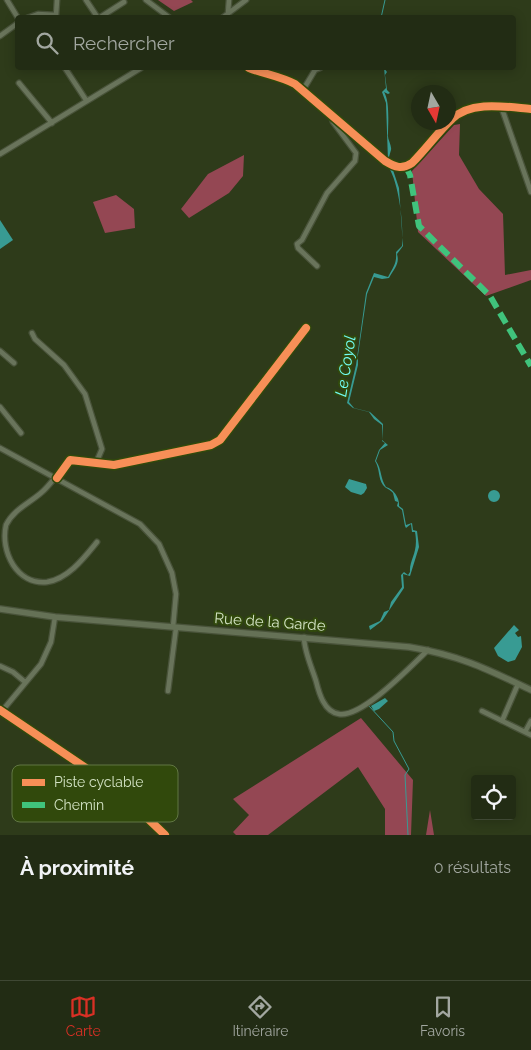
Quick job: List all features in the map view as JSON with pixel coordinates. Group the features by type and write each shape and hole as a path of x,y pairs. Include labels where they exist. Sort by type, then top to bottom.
{"main road":[{"name":"Rue de la Garde","path":"0,609 55,618 304,637 428,650 484,667 531,690"}],"street":[{"path":"7,0 16,15"},
{"path":"56,15 57,0"},
{"path":"86,0 96,15"},
{"path":"146,0 166,15"},
{"path":"228,14 230,0"},
{"path":"228,14 246,0"},
{"path":"103,15 124,2"},
{"path":"0,36 15,25"},
{"path":"66,70 86,100"},
{"path":"0,154 138,70"},
{"path":"254,70 268,76 283,77 303,90 385,161 398,168 406,167 412,163 453,118 464,111 502,106 531,109"},
{"path":"303,90 315,70"},
{"path":"19,83 52,123"},
{"path":"502,106 531,192"},
{"path":"317,266 298,248 297,244 302,240 327,193 355,162 356,153 333,122 330,112"},
{"path":"97,542 75,567 48,582 24,577 13,570 5,558 2,541 6,526 17,510 42,492 70,460 114,465 211,445 220,440 306,328"},
{"path":"32,333 35,339 64,365 85,394 102,449 96,463"},
{"path":"0,351 14,363"},
{"path":"0,407 21,433"},
{"path":"0,448 140,524 159,544 172,573 176,594 168,691"},
{"path":"55,618 46,654 1,710 82,765"},
{"path":"304,637 321,699 330,710 339,714 354,711 366,704 395,681 428,650"},
{"path":"0,666 13,672 25,682"},
{"path":"502,721 518,684"},
{"path":"482,711 531,735"},
{"path":"525,732 531,721"},
{"path":"151,822 165,835"},
{"path":"153,835 158,829"}],"shaded area":[{"path":"158,0 191,0 193,2 174,11"},
{"path":"460,124 459,155 479,189 503,214 505,275 531,270 531,280 486,296 418,232 412,171 449,130 456,130 456,125"},
{"path":"244,155 243,176 229,193 189,218 181,209 208,174"},
{"path":"116,195 134,209 135,228 105,233 93,202"},
{"path":"361,718 413,780 411,835 385,835 385,809 358,767 268,835 236,835 233,832 249,815 233,799"},
{"path":"430,810 434,835 426,835"}],"water":[{"path":"384,70 387,72 385,75 387,90 390,93 384,92 388,107 388,136 391,148 388,161 386,103 382,92 386,88"},
{"path":"387,165 393,170 399,188 400,209 395,181"},
{"path":"0,220 13,240 0,249"},
{"path":"402,238 403,246 397,254 398,258 395,269 389,278 374,277 367,294 358,365 349,402 354,408 370,412 383,424 382,440 382,425 369,412 353,408 347,403 356,365 366,293 374,273 388,277 395,263 396,252 402,246"},
{"path":"382,440 388,445 380,450 376,461 384,484 392,490 399,500 399,506 403,509 406,525 412,523 413,530 417,531 419,547 410,576 403,574 404,588 382,621 370,630 369,626 380,621 384,612 389,610 391,602 402,587 401,575 404,572 408,575 410,572 416,545 415,532 412,532 411,524 406,528 402,510 397,506 398,502 395,501 393,493 384,486 380,479 375,461 379,450 385,443"},
{"path":"349,479 366,484 367,488 364,493 361,495 351,492 345,487"},
{"path":"496,490 499,491 499,501 492,502 489,501 488,494 489,491"},
{"path":"514,625 519,630 515,633 518,637 521,636 522,647 515,660 508,662 498,656 494,648"},
{"path":"385,698 388,701 374,711 371,706"}],"waterway":[{"name":"Le Coyol","path":"382,15 385,0"},
{"name":"Le Coyol","path":"369,706 393,732 394,741 409,769 405,775 408,835"}],"marked path":[{"path":"406,167 410,175 419,226 490,296 531,366"}],"cycle path":[{"path":"255,70 295,84 385,161 398,167 412,163 452,119 469,109 490,106 531,109"},
{"path":"57,478 70,460 114,465 211,445 220,440 306,328"},
{"path":"0,710 81,765"},
{"path":"151,822 165,835"}]}
